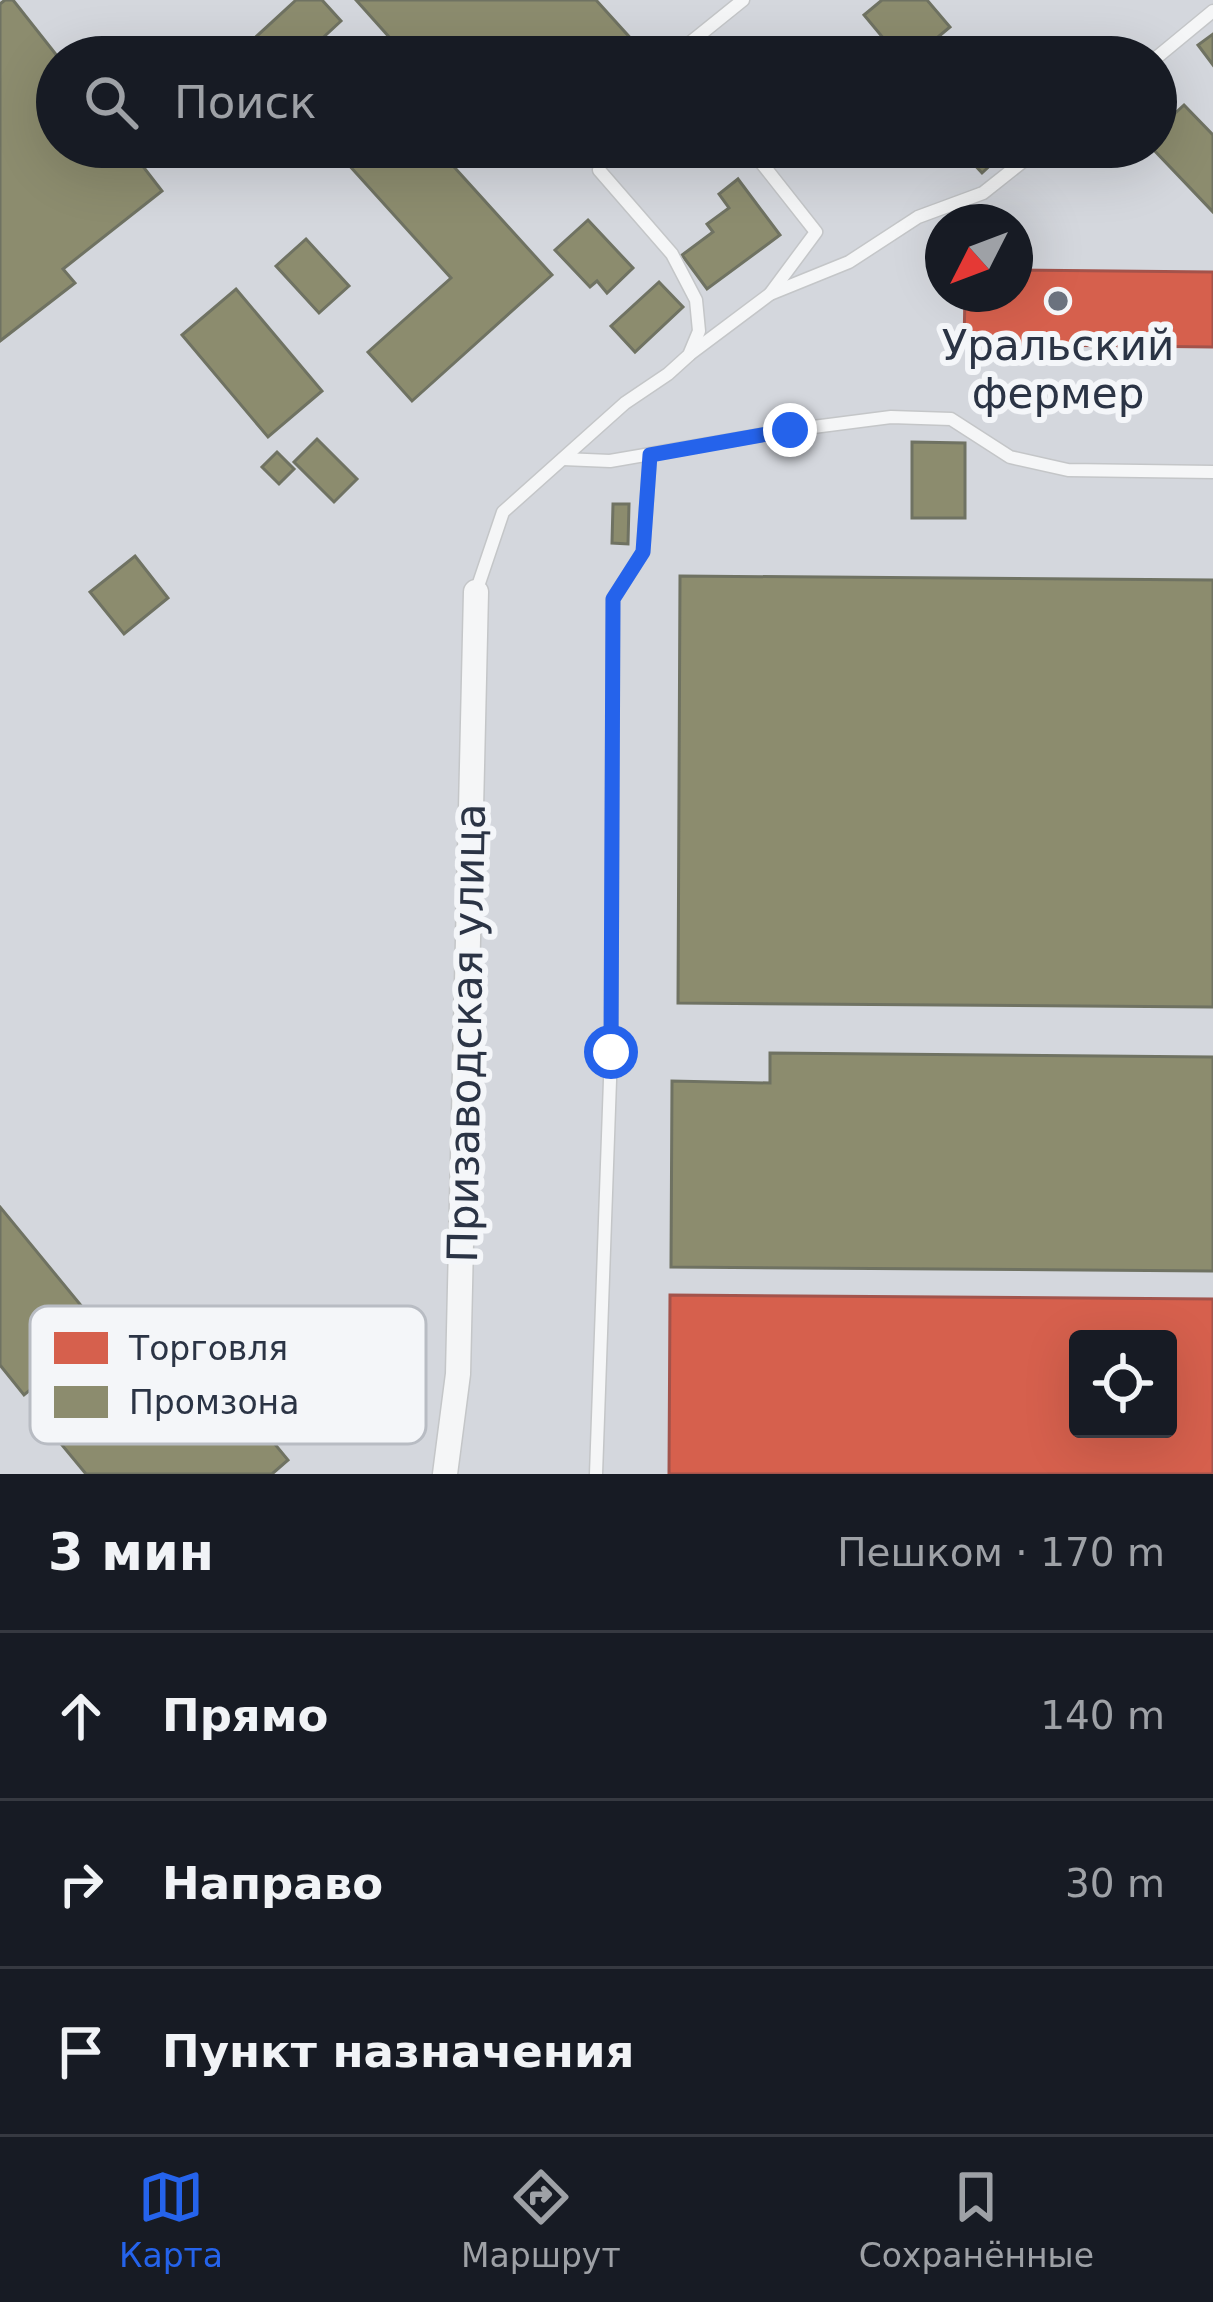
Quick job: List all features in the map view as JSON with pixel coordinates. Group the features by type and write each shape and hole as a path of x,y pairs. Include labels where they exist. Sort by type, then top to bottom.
{"street":[{"name":"Призаводская улица","path":"445,1474 458,1374 476,592"}],"lane":[{"path":"698,36 743,0"},
{"path":"1177,41 1213,11"},
{"path":"766,168 816,232 770,294"},
{"path":"476,592 503,512 626,403 770,294 849,262 918,218 983,193 1015,168"},
{"path":"599,170 672,254 696,300 699,331 689,355"},
{"path":"562,459 610,461 891,417 951,419 1010,457 1068,470 1213,472"},
{"path":"596,1474 611,1052 613,599 643,552 650,455"}],"shaded area":[{"path":"0,0 1213,0 1213,1474 0,1474"}],"building: Торговля":[{"path":"1033,270 1213,272 1213,347 964,344 965,312 1033,312"},
{"path":"670,1295 1213,1299 1213,1474 669,1474"}],"building: Промзона":[{"path":"13,0 41,36 36,36 36,168 144,168 162,191 63,269 75,283 0,341 0,4"},
{"path":"296,0 322,0 341,21 325,36 257,36"},
{"path":"356,0 596,0 629,36 388,36"},
{"path":"882,0 927,0 950,27 939,36 882,36 864,15"},
{"path":"1213,34 1213,65 1198,45"},
{"path":"1184,105 1213,135 1213,212 1171,168 1177,168 1177,112"},
{"path":"351,168 455,168 552,275 412,401 368,352 451,278"},
{"path":"738,179 780,235 707,289 682,255 713,232 707,224 729,208 719,194"},
{"path":"588,220 633,268 607,293 597,281 590,287 555,250"},
{"path":"306,239 349,286 319,313 276,266"},
{"path":"659,282 683,307 635,352 611,326"},
{"path":"236,289 322,391 268,437 182,335"},
{"path":"317,439 357,479 334,502 294,462"},
{"path":"912,442 965,443 965,518 912,518"},
{"path":"277,452 294,469 279,484 262,467"},
{"path":"613,504 629,504 628,544 612,543"},
{"path":"135,556 168,598 124,634 90,592"},
{"path":"680,576 1213,580 1213,1007 678,1003"},
{"path":"770,1053 1213,1057 1213,1271 671,1267 672,1081 770,1083"},
{"path":"0,1207 81,1306 30,1306 30,1390 24,1395 0,1365"},
{"path":"61,1444 275,1444 288,1460 272,1474 86,1474"}],"place":[{"name":"Уральский фермер","path":"1058,301"}],"route":[{"path":"611,1052 613,599 643,552 650,455 790,430"}]}
